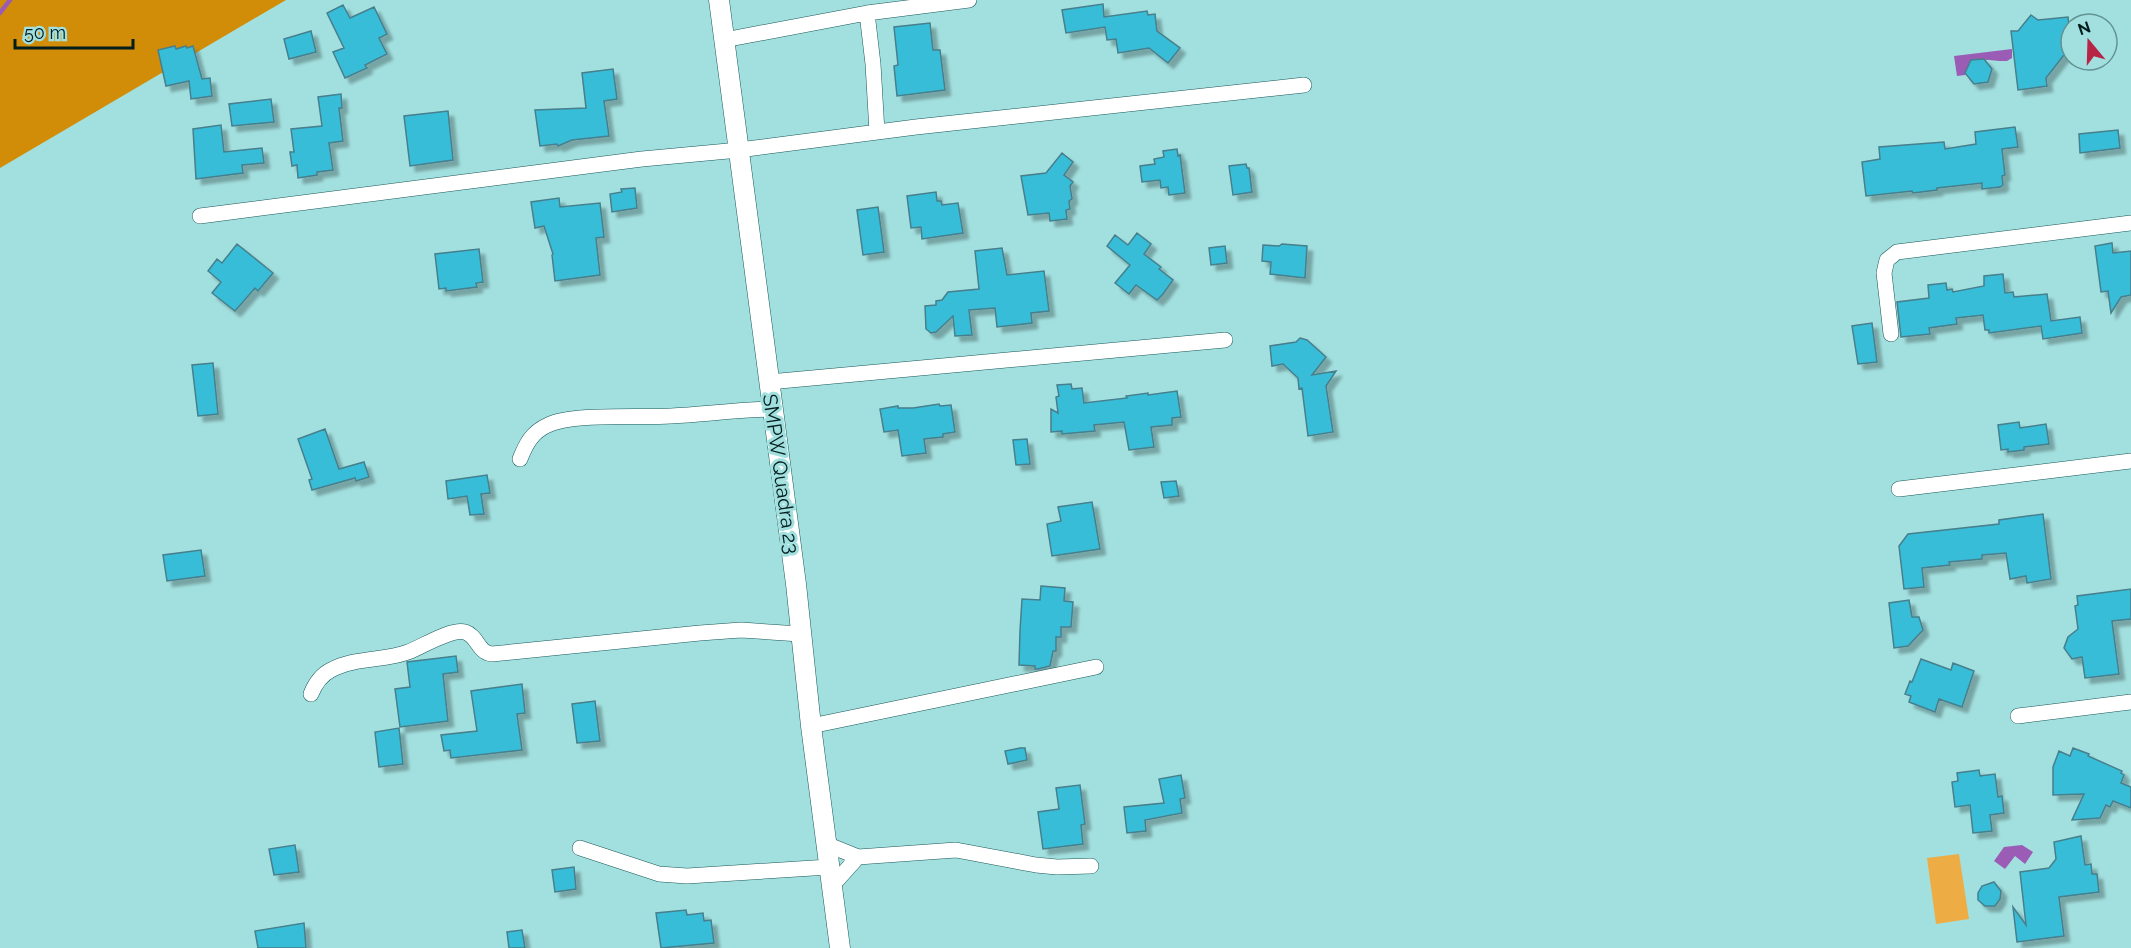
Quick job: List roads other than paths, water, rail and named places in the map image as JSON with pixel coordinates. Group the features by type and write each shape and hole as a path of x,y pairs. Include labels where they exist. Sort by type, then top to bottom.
{"street":[{"name":"SMPW Quadra 23","path":"719,0 796,584 811,726 840,948"},
{"path":"724,40 867,13 969,0"},
{"path":"867,13 877,132"},
{"path":"200,216 642,159 739,150 877,132 1304,85"},
{"path":"1891,333 1884,273 1887,260 1897,252 2131,223"},
{"path":"769,382 1225,340"},
{"path":"520,459 526,444 536,432 549,424 567,420 772,409"},
{"path":"1899,489 2131,461"},
{"path":"311,694 321,677 339,666 398,655 458,632 471,635 486,654 741,630 800,634"},
{"path":"811,726 1096,667"},
{"path":"2018,716 2131,702"},
{"path":"826,844 858,857 956,850 1036,865 1091,866"},
{"path":"580,848 659,874 687,876 829,867"},
{"path":"831,887 858,857"}],"waterway":[{"path":"0,13 10,0"}]}
